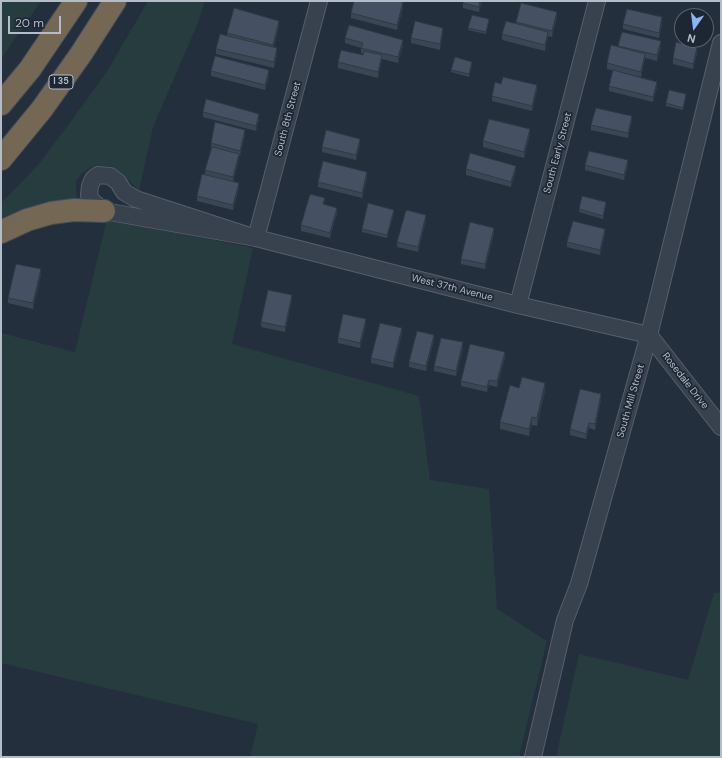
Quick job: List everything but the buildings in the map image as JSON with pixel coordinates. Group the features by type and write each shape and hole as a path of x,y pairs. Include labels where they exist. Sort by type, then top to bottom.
{"highway":[{"path":"1,104 30,69 76,1"},
{"name":"I 35","path":"1,159 42,109 81,54 115,1"},
{"path":"1,232 27,220 51,213 74,210 104,211"}],"street":[{"name":"South 8th Street","path":"256,238 320,1"},
{"name":"South Early Street","path":"518,305 597,1"},
{"name":"South Mill Street","path":"533,757 565,620 579,584 715,92 721,43"},
{"name":"West 37th Avenue","path":"256,238 104,211 92,201 88,195 93,180 98,175 110,176 118,182 124,192 136,199 256,238 518,305 649,335"},
{"name":"Rosedale Drive","path":"649,335 721,427"}],"green space":[{"path":"1,1 41,1 1,59"},
{"path":"148,1 205,1 197,25 153,127 139,191 124,175 110,166 92,167 81,174 76,181 76,194 79,203 1,221 1,203 38,165 72,120 106,73"},
{"path":"107,219 253,248 232,344 419,396 430,480 489,489 497,609 547,641 519,757 250,757 258,724 1,663 1,333 75,352"},
{"path":"714,593 721,593 721,757 556,757 579,654 688,680"}]}
